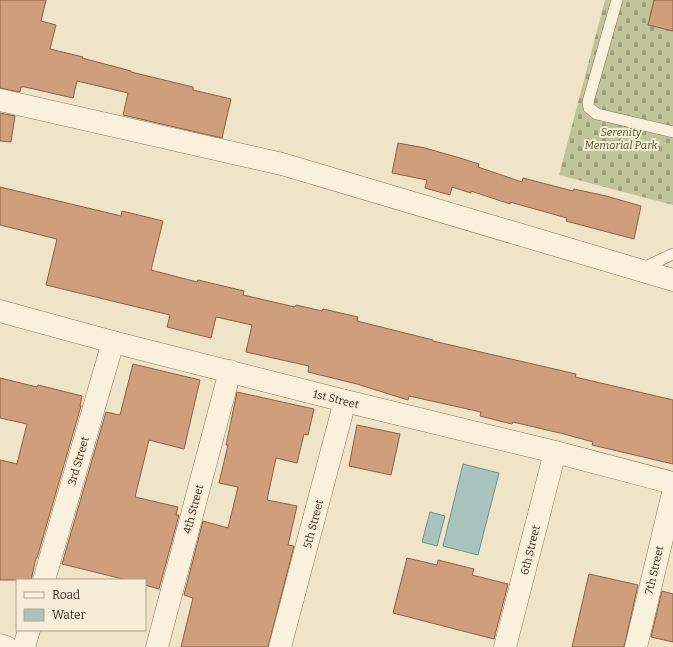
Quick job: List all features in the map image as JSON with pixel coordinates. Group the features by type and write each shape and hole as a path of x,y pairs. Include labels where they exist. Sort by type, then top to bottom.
{"street":[{"path":"0,100 282,164 673,280"},
{"name":"1st Street","path":"0,311 113,342 345,401 555,452 673,483"},
{"name":"3rd Street","path":"44,579 113,342"},
{"name":"4th Street","path":"157,647 230,371"},
{"name":"5th Street","path":"280,647 345,401"},
{"name":"6th Street","path":"505,647 555,452"},
{"name":"7th Street","path":"636,647 673,493"},
{"path":"24,647 29,631"},
{"path":"0,644 6,647"}],"lane":[{"path":"617,0 588,102 590,108 597,114 673,132"},
{"path":"640,270 673,254"}],"green space":[{"name":"Serenity Memorial Park","path":"605,0 673,0 673,205 559,175"}],"water":[{"path":"463,464 499,473 478,555 443,546"},
{"path":"430,512 445,516 437,546 422,542"}],"building":[{"path":"0,0 46,0 41,21 56,25 50,49 83,57 82,58 131,72 193,87 193,90 231,99 222,138 123,115 128,93 77,81 73,98 25,87 21,87 20,92 0,88"},
{"path":"654,0 673,0 673,31 648,25"},
{"path":"0,113 15,116 11,142 0,141"},
{"path":"398,143 425,148 460,158 479,164 478,167 522,182 523,178 573,191 574,189 606,196 641,206 634,239 566,221 567,218 510,202 510,204 471,191 471,193 452,187 450,195 425,188 427,180 392,173"},
{"path":"0,187 121,216 122,211 163,221 151,270 197,282 198,280 244,291 243,295 295,307 296,305 322,311 323,309 358,317 357,321 433,341 576,374 575,377 673,400 673,464 592,445 593,442 564,434 480,416 481,412 409,396 408,400 357,384 308,372 309,366 246,352 252,325 216,317 211,338 167,327 170,315 46,285 57,239 0,225"},
{"path":"133,364 200,380 184,449 149,440 135,497 178,507 176,515 179,515 159,589 146,585 146,579 123,579 62,564 106,412 120,415"},
{"path":"0,378 37,387 38,385 82,396 81,406 36,558 31,579 0,580 0,460 17,464 27,424 0,418"},
{"path":"237,392 314,409 308,435 304,434 297,463 276,458 267,500 297,506 288,545 294,546 268,647 181,647 193,598 184,595 203,521 228,528 238,487 219,483 228,445 226,445"},
{"path":"357,425 400,434 391,475 349,466"},
{"path":"407,558 437,565 438,560 474,569 472,575 508,584 494,639 393,613"},
{"path":"589,574 638,585 624,647 572,647"},
{"path":"662,591 673,594 673,642 651,637"}]}
